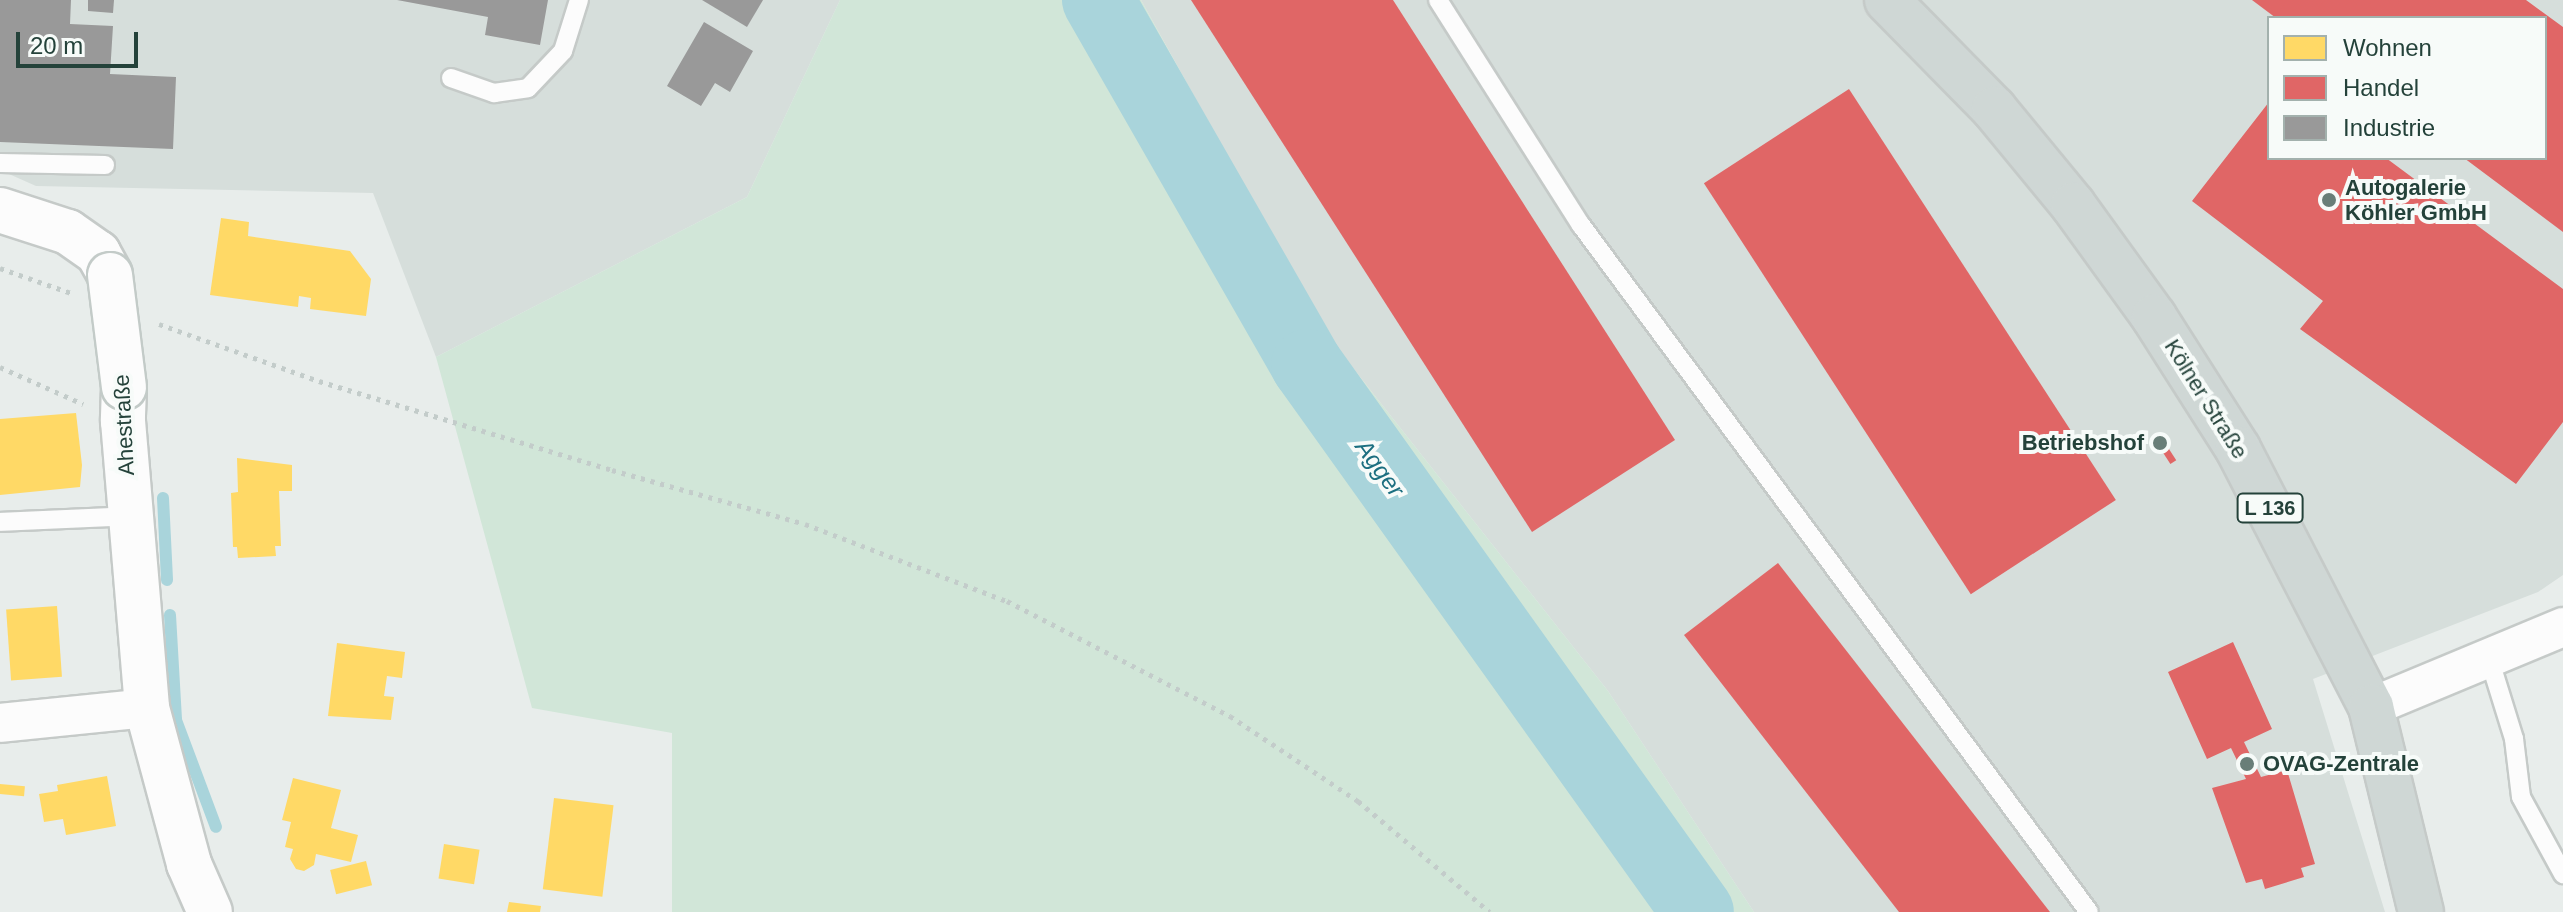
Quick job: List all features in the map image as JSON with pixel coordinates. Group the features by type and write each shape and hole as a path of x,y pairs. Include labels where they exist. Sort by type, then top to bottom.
{"main road":[{"name":"Kölner Straße","path":"1887,0 1994,109 2073,205 2154,317 2238,449 2371,707 2421,912"},
{"path":"0,210 68,232 98,253 94,285"},
{"name":"Ahestraße","path":"94,285 123,404 147,708 189,864 210,912"}],"street":[{"path":"2371,707 2563,627"},
{"path":"0,723 147,708"}],"lane":[{"path":"451,78 494,93 528,88 563,51 579,0"},
{"path":"1438,0 1581,225 2089,912"},
{"path":"0,163 105,165"},
{"path":"0,522 131,516"},
{"path":"2489,658 2514,739 2521,797 2563,874"}],"path":[{"path":"0,268 94,285"},
{"path":"154,322 319,381 612,470 805,524 1007,601 1118,655 1230,716 1358,801 1490,912"},
{"path":"0,367 123,404"}],"shaded area":[{"path":"0,0 840,0 747,197 436,357 373,193 36,186 0,170"},
{"path":"1141,0 2563,0 2563,575 2538,592 2313,679 2385,912 1754,912 1608,691 1323,330"}],"green space":[{"path":"840,0 1141,0 1323,330 1608,691 1754,912 672,912 672,733 532,708 436,357 747,197"}],"building: Wohnen":[{"path":"221,218 249,222 248,236 350,251 371,279 366,316 310,309 311,298 299,296 298,307 210,295"},
{"path":"76,413 82,465 80,487 0,495 0,419"},
{"path":"237,458 292,465 292,491 279,491 281,546 275,546 276,556 238,558 237,547 233,547 231,493 238,492"},
{"path":"57,606 62,677 11,680 6,610"},
{"path":"337,643 405,652 402,678 387,676 384,696 394,697 391,720 328,716"},
{"path":"107,776 116,826 66,835 63,819 44,822 39,794 58,791 57,785"},
{"path":"293,778 341,790 331,828 358,835 351,862 316,854 314,865 304,871 296,869 290,859 293,849 285,847 291,822 282,820"},
{"path":"0,784 25,786 24,796 0,794"},
{"path":"554,798 614,805 602,897 543,889"},
{"path":"444,844 480,850 474,884 439,879"},
{"path":"366,861 372,885 336,894 330,870"},
{"path":"509,902 541,906 540,912 507,912"}],"building: Handel":[{"path":"1191,0 1393,0 1675,440 1532,532"},
{"path":"2252,0 2526,0 2563,27 2563,232 2467,160 2547,160 2547,16 2273,16"},
{"path":"1849,89 2116,500 1971,594 1704,183"},
{"path":"2267,105 2267,160 2389,160 2563,289 2563,422 2516,484 2300,329 2323,301 2192,201"},
{"path":"2167,446 2176,460 2170,464 2161,450"},
{"path":"1778,563 2050,912 1899,912 1684,635"},
{"name":"OVAG-Zentrale","path":"2233,642 2272,729 2244,742 2261,777 2287,770 2315,864 2301,868 2304,877 2265,889 2262,879 2246,883 2212,788 2246,779 2231,748 2207,759 2168,672"}],"building: Industrie":[{"path":"0,0 71,0 70,24 113,26 110,74 176,77 173,149 0,142"},
{"path":"88,0 114,0 113,13 88,11"},
{"path":"397,0 548,0 540,45 485,35 488,17"},
{"path":"702,0 763,0 747,27"},
{"path":"704,22 753,51 730,92 715,83 701,106 667,86"}],"waterway":[{"name":"Agger","path":"1098,0 1307,365 1698,912"},
{"path":"163,498 167,580"},
{"path":"170,615 176,720 216,827"}],"place":[{"name":"Autogalerie Köhler GmbH","path":"2329,200"},
{"name":"Betriebshof","path":"2160,443"},
{"name":"OVAG-Zentrale","path":"2247,764"}]}
